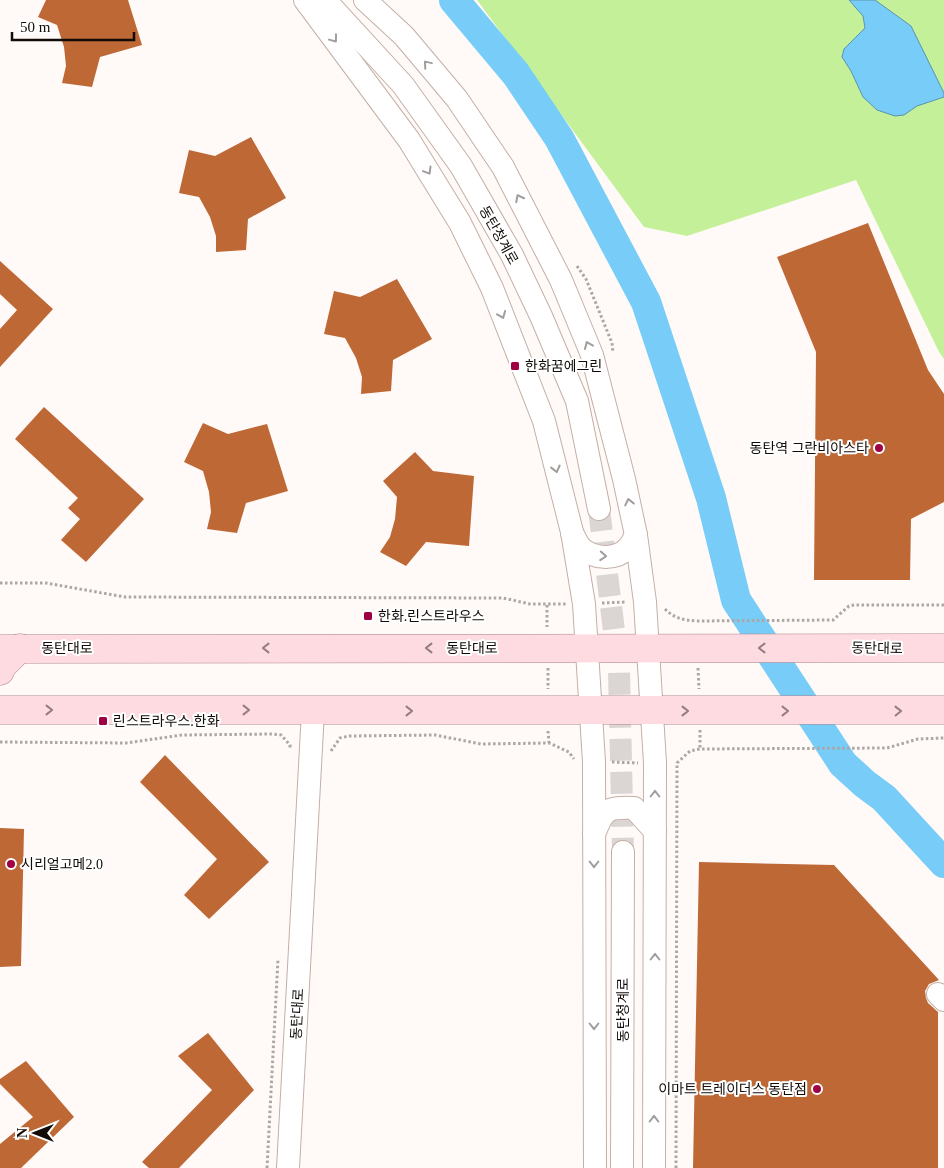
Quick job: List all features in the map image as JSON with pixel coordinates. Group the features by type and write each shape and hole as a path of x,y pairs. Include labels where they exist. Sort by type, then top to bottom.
{"main road":[{"name":"동탄대로","path":"10,648 944,648"},
{"path":"0,671 10,648"},
{"path":"1,707 548,711 944,710"}],"street":[{"path":"305,0 409,140 460,223 492,288 544,420 572,532 584,604 594,762 595,1168"},
{"name":"동탄청계로","path":"325,0 403,85 461,166 512,255 541,316 577,400 599,509"},
{"path":"365,0 404,36 457,99 503,167 561,280 592,355 624,479 636,535 645,602 653,711 666,763 655,831 654,1168"},
{"path":"572,532 578,545 588,553 600,557 614,556 628,548 636,535"},
{"name":"동탄대로","path":"288,1168 313,710"},
{"path":"594,836 602,815 615,807 634,808 655,831"},
{"name":"동탄청계로","path":"622,1168 623,852"}],"path":[{"path":"0,583 46,583 125,597 503,598 530,604 547,605 548,743"},
{"path":"700,750 699,711 702,648 697,621 833,620 849,606 854,605 944,605"},
{"path":"0,742 126,743 182,735 272,734 281,735 290,745"},
{"path":"329,758 334,745 340,738 349,736 435,735 481,744 548,743 569,752 576,762 666,763 690,751 700,750 887,748 918,739 944,738"},
{"path":"666,763 676,1168"}],"green space":[{"path":"477,0 944,0 944,359 856,180 687,236 644,227"}],"water":[{"path":"849,0 875,0 911,26 944,93 944,97 917,106 904,115 895,116 877,110 863,97 842,57 844,49 865,28 863,16"}],"building":[{"path":"46,0 128,0 142,45 100,57 92,87 62,83 66,66 64,47 57,25 38,17"},
{"path":"251,137 286,198 248,219 246,250 216,252 216,236 210,217 199,197 179,193 189,150 215,156"},
{"name":"동탄역 그란비아스타","path":"868,223 928,370 944,394 944,502 911,519 910,580 814,580 816,352 777,257"},
{"path":"0,261 53,309 0,367 0,329 17,310 0,294"},
{"path":"397,279 432,339 393,360 391,391 361,394 362,377 356,358 345,338 324,334 334,291 360,297"},
{"path":"44,407 144,499 86,562 61,540 80,519 68,508 78,498 15,439"},
{"path":"203,423 228,434 267,424 288,491 246,503 237,533 207,529 211,512 209,492 203,471 184,462"},
{"path":"415,452 433,471 474,476 469,546 426,542 406,566 380,552 390,537 395,519 397,497 383,481"},
{"path":"165,755 269,862 209,919 184,895 217,859 140,782"},
{"path":"0,828 24,829 21,966 0,967"},
{"name":"이마트 트레이더스 동탄점","path":"699,862 834,865 939,980 929,984 925,991 928,1003 938,1012 938,1168 693,1168"},
{"path":"208,1033 254,1090 179,1168 149,1168 142,1162 212,1090 178,1056"},
{"path":"26,1061 74,1117 21,1168 0,1168 0,1144 33,1117 0,1084 0,1079"}],"waterway":[{"path":"454,0 516,74 559,138 646,302 711,498 736,600 843,764 884,798 944,863"}],"tunnel":[{"path":"599,509 619,671 623,852"}],"place":[{"name":"한화꿈에그린","path":"515,366"},
{"name":"동탄역 그란비아스타","path":"879,448"},
{"name":"한화.린스트라우스","path":"368,616"},
{"name":"린스트라우스.한화","path":"103,721"},
{"name":"시리얼고메2.0","path":"11,864"},
{"name":"이마트 트레이더스 동탄점","path":"817,1089"}]}
